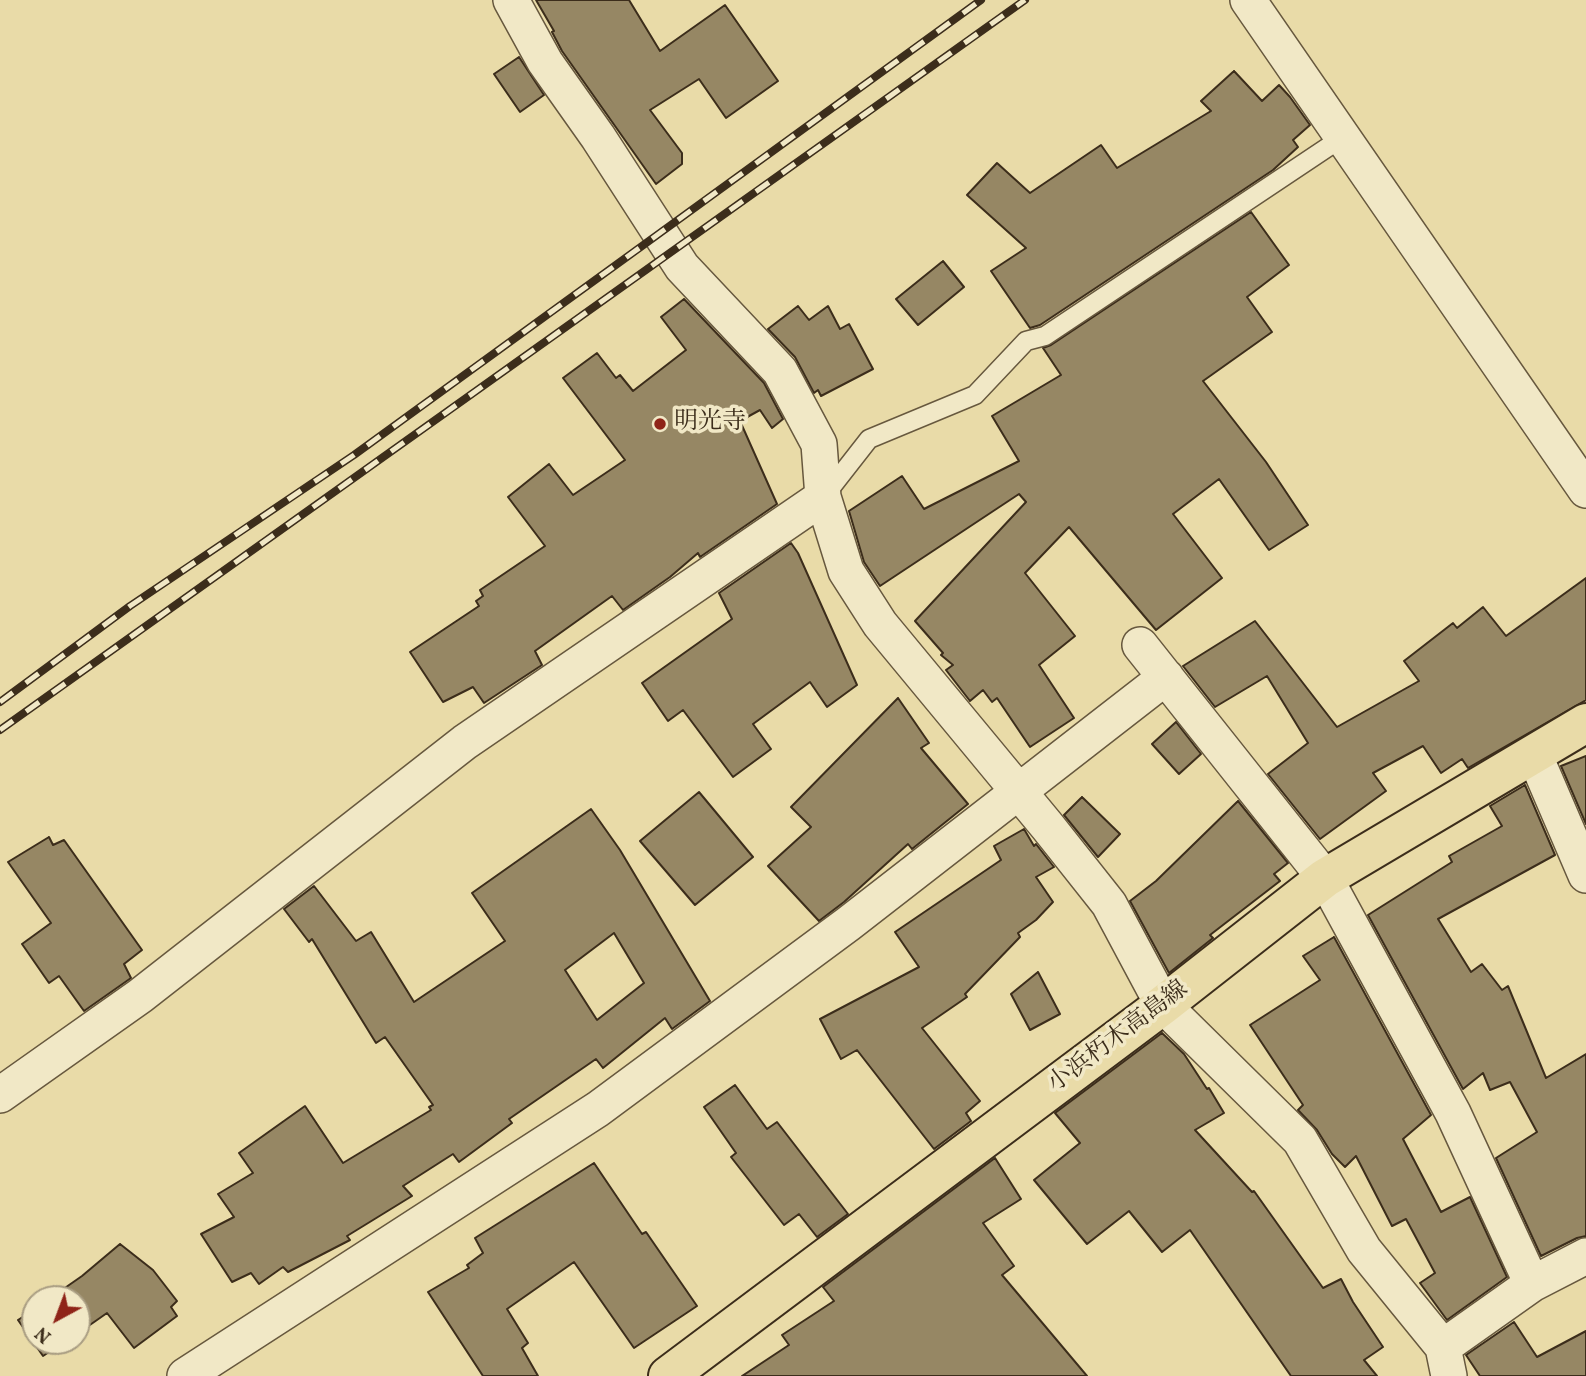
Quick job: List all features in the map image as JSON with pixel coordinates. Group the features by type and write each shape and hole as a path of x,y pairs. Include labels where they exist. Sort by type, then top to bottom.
{"main road":[{"name":"小浜朽木高島線","path":"668,1376 1163,1005 1325,878 1586,723"}],"street":[{"path":"511,0 545,62 598,137 682,267 780,371 819,444 823,497 846,571 880,624 1109,904 1163,1005 1300,1140 1364,1250 1446,1362 1532,1284 1586,1256"},
{"path":"1248,0 1586,490"},
{"path":"0,1096 140,996 465,742 823,497"},
{"path":"1140,645 1325,878 1453,1113 1532,1284"},
{"path":"185,1376 598,1109 848,924 1166,677"},
{"path":"1534,754 1586,875"}],"lane":[{"path":"823,497 869,439 975,395 1027,341 1045,336 1343,137"}],"building":[{"path":"536,0 629,0 660,51 725,5 778,81 726,118 699,79 650,110 682,153 682,164 656,184 562,51"},
{"path":"519,57 544,95 520,112 494,74"},
{"path":"1234,71 1262,101 1279,85 1290,97 1310,125 1293,140 1298,147 1273,170 1040,325 1030,328 991,271 1026,248 967,195 997,163 1030,193 1101,145 1117,168 1211,111 1201,101"},
{"path":"1251,212 1289,265 1247,297 1272,332 1203,381 1266,462 1308,525 1269,550 1219,479 1173,514 1222,578 1156,630 1069,527 1025,573 1075,636 1039,665 1074,718 1030,747 997,698 992,702 983,690 970,701 946,670 953,665 941,655 943,653 915,621 1026,502 1019,494 880,586 864,562 849,511 902,476 924,509 1019,461 992,416 1061,375 1043,348"},
{"path":"943,261 964,287 918,325 896,299"},
{"path":"684,299 764,383 783,419 772,428 760,410 740,421 777,504 700,557 698,553 670,577 623,610 612,596 535,651 542,665 484,703 473,687 443,702 410,652 479,606 476,601 483,596 480,590 545,546 508,497 549,464 573,495 625,460 563,378 597,353 616,378 620,375 633,391 686,350 661,317"},
{"path":"798,306 809,320 828,306 840,329 849,324 873,369 821,396 818,390 814,393 795,357 768,329"},
{"path":"791,543 798,553 857,685 827,707 810,682 753,724 771,749 733,777 683,710 668,721 642,683 732,619 719,593"},
{"path":"1586,578 1586,700 1468,768 1462,759 1441,773 1423,746 1373,773 1386,791 1320,839 1268,774 1308,743 1267,676 1215,707 1183,666 1255,621 1337,727 1419,681 1404,661 1453,623 1457,628 1483,607 1506,636"},
{"path":"898,698 929,743 921,748 968,804 912,849 908,844 819,921 768,866 811,827 791,807"},
{"path":"1176,722 1201,754 1179,774 1152,744"},
{"path":"1586,756 1586,824 1561,766"},
{"path":"1525,785 1555,855 1438,919 1471,972 1482,964 1502,990 1508,986 1546,1078 1586,1054 1586,1236 1541,1256 1496,1158 1537,1132 1510,1082 1490,1090 1483,1073 1463,1089 1368,915 1452,862 1449,856 1502,826 1490,806"},
{"path":"699,792 753,857 695,905 640,841"},
{"path":"1082,797 1120,834 1098,857 1064,815"},
{"path":"1238,801 1288,863 1274,874 1280,881 1210,935 1213,938 1169,973 1130,901 1156,881"},
{"path":"591,809 620,850 710,1001 672,1029 665,1018 603,1068 596,1059 509,1119 512,1123 459,1162 453,1154 403,1186 412,1196 347,1236 350,1240 288,1272 283,1267 259,1284 251,1273 232,1282 201,1234 234,1217 218,1194 253,1173 239,1153 305,1106 343,1163 431,1110 429,1107 433,1105 385,1037 376,1043 312,939 309,942 284,909 314,886 356,941 371,932 414,1002 505,941 472,893","holes":["614,933 644,983 597,1020 565,970"]},
{"path":"1024,829 1034,846 1036,844 1054,867 1036,877 1053,902 1036,920 1018,933 1020,937 965,994 967,997 922,1028 980,1101 966,1113 971,1121 934,1149 857,1050 841,1059 820,1019 919,967 895,932 1001,860 994,846"},
{"path":"49,837 53,845 64,840 142,950 124,964 131,978 84,1011 59,976 49,983 22,944 51,923 8,862"},
{"path":"1334,937 1431,1115 1403,1139 1441,1212 1470,1197 1507,1277 1447,1320 1420,1283 1435,1273 1406,1219 1392,1226 1356,1156 1345,1167 1332,1154 1317,1130 1298,1110 1303,1105 1250,1025 1320,980 1303,956"},
{"path":"1038,972 1060,1014 1030,1030 1011,994"},
{"path":"1162,1033 1184,1054 1224,1113 1195,1130 1252,1192 1254,1191 1323,1288 1341,1279 1383,1347 1364,1360 1377,1376 1291,1376 1190,1230 1162,1252 1129,1211 1087,1244 1034,1180 1080,1143 1055,1113"},
{"path":"735,1085 767,1129 777,1122 848,1214 817,1237 799,1214 784,1225 731,1157 736,1153 704,1107"},
{"path":"995,1158 1021,1199 983,1223 1014,1266 1002,1275 1087,1376 742,1376 789,1345 782,1335 834,1301 823,1287"},
{"path":"594,1163 642,1234 646,1232 697,1306 634,1348 574,1262 507,1309 528,1343 522,1348 538,1376 483,1376 428,1292 469,1268 467,1265 483,1253 475,1238"},
{"path":"120,1244 153,1270 177,1301 171,1307 177,1316 134,1348 107,1313 91,1324 91,1285 69,1285"},
{"path":"1514,1322 1537,1357 1586,1331 1586,1376 1480,1376 1466,1355"}],"railway":[{"path":"0,702 130,606 354,455 981,0"},
{"path":"0,730 1025,0"}],"place":[{"name":"明光寺","path":"660,424"}]}
